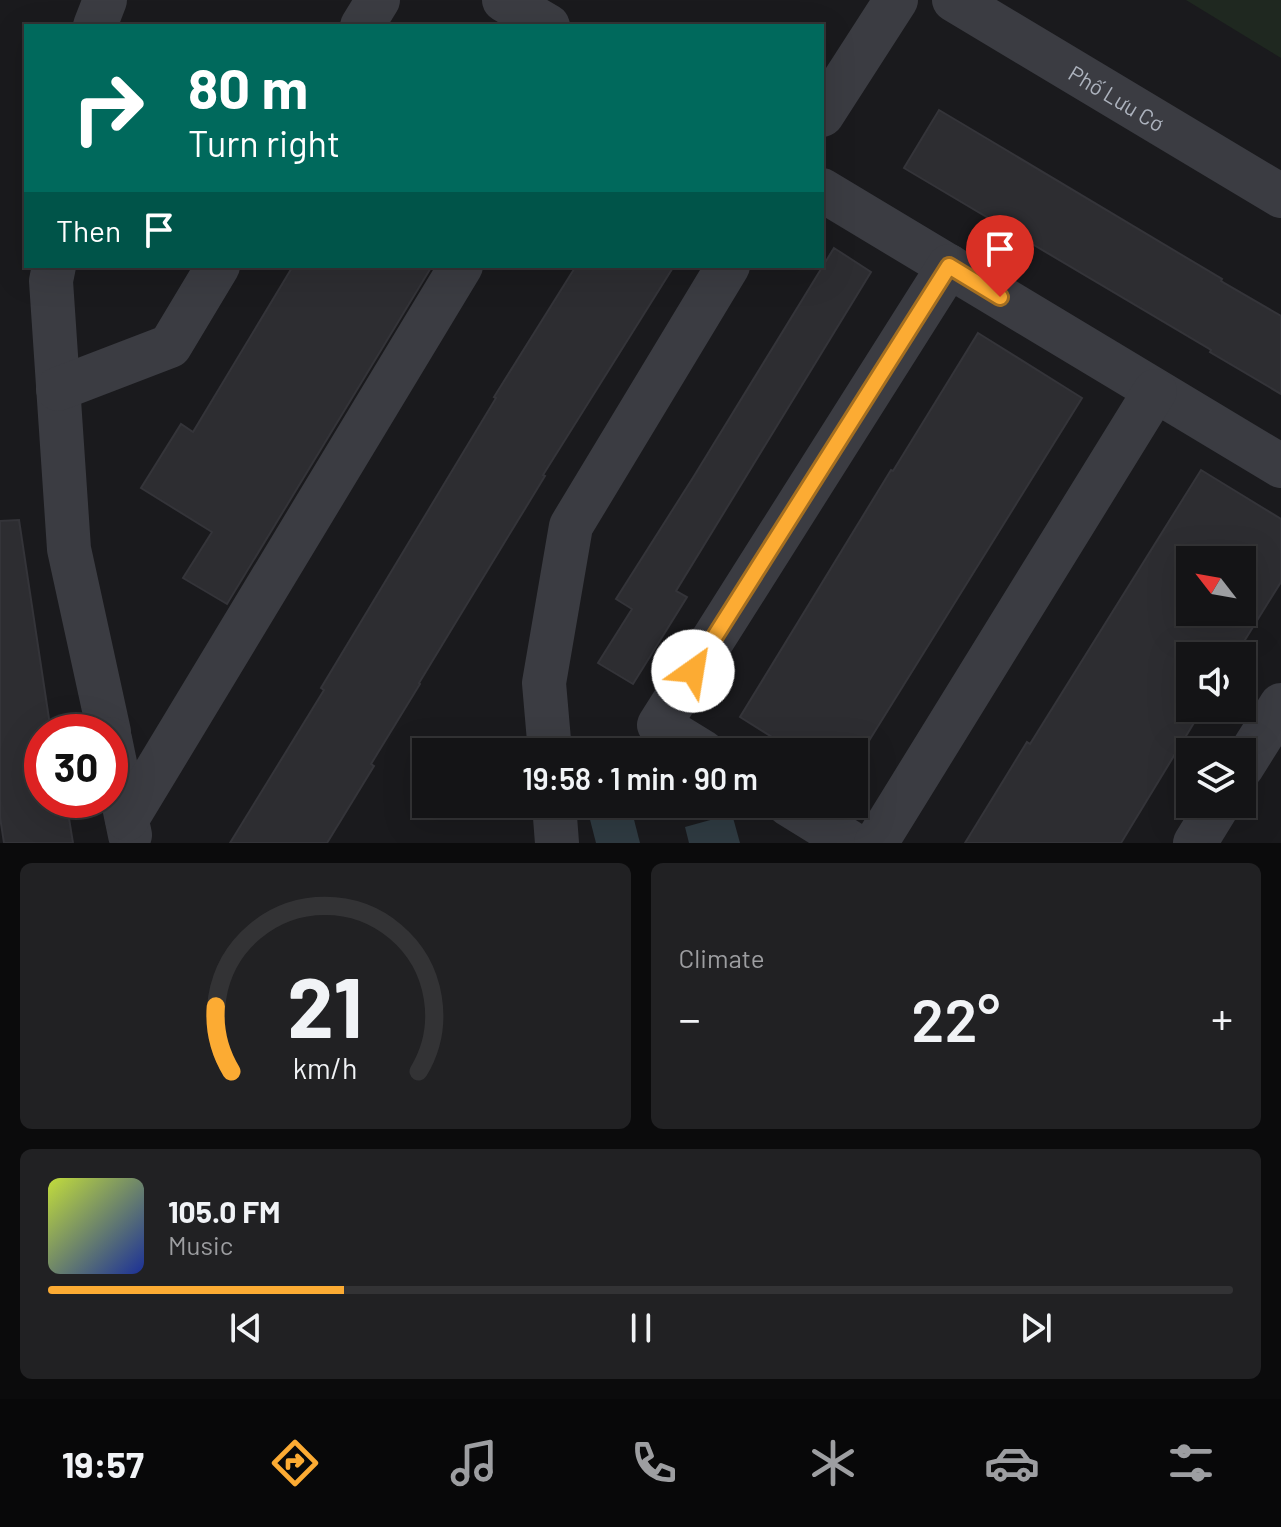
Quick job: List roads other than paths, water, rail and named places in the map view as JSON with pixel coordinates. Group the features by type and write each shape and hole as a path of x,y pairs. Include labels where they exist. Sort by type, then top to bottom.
{"street":[{"path":"96,24 105,0"},
{"path":"363,24 378,0"},
{"path":"504,0 545,24"},
{"path":"824,112 896,0"},
{"name":"Phố Lưu Cơ","path":"954,0 1281,196"},
{"path":"824,191 1281,466"},
{"path":"680,738 659,725 949,266"},
{"path":"54,268 51,281 69,549 105,714"},
{"path":"58,389 170,346 217,268"},
{"path":"129,831 460,268"},
{"path":"549,738 544,683 571,526 727,268"},
{"path":"876,843 1155,391"},
{"path":"1256,745 1281,705"},
{"path":"555,818 557,843"},
{"path":"811,818 851,843"},
{"path":"1195,843 1210,818"}]}
